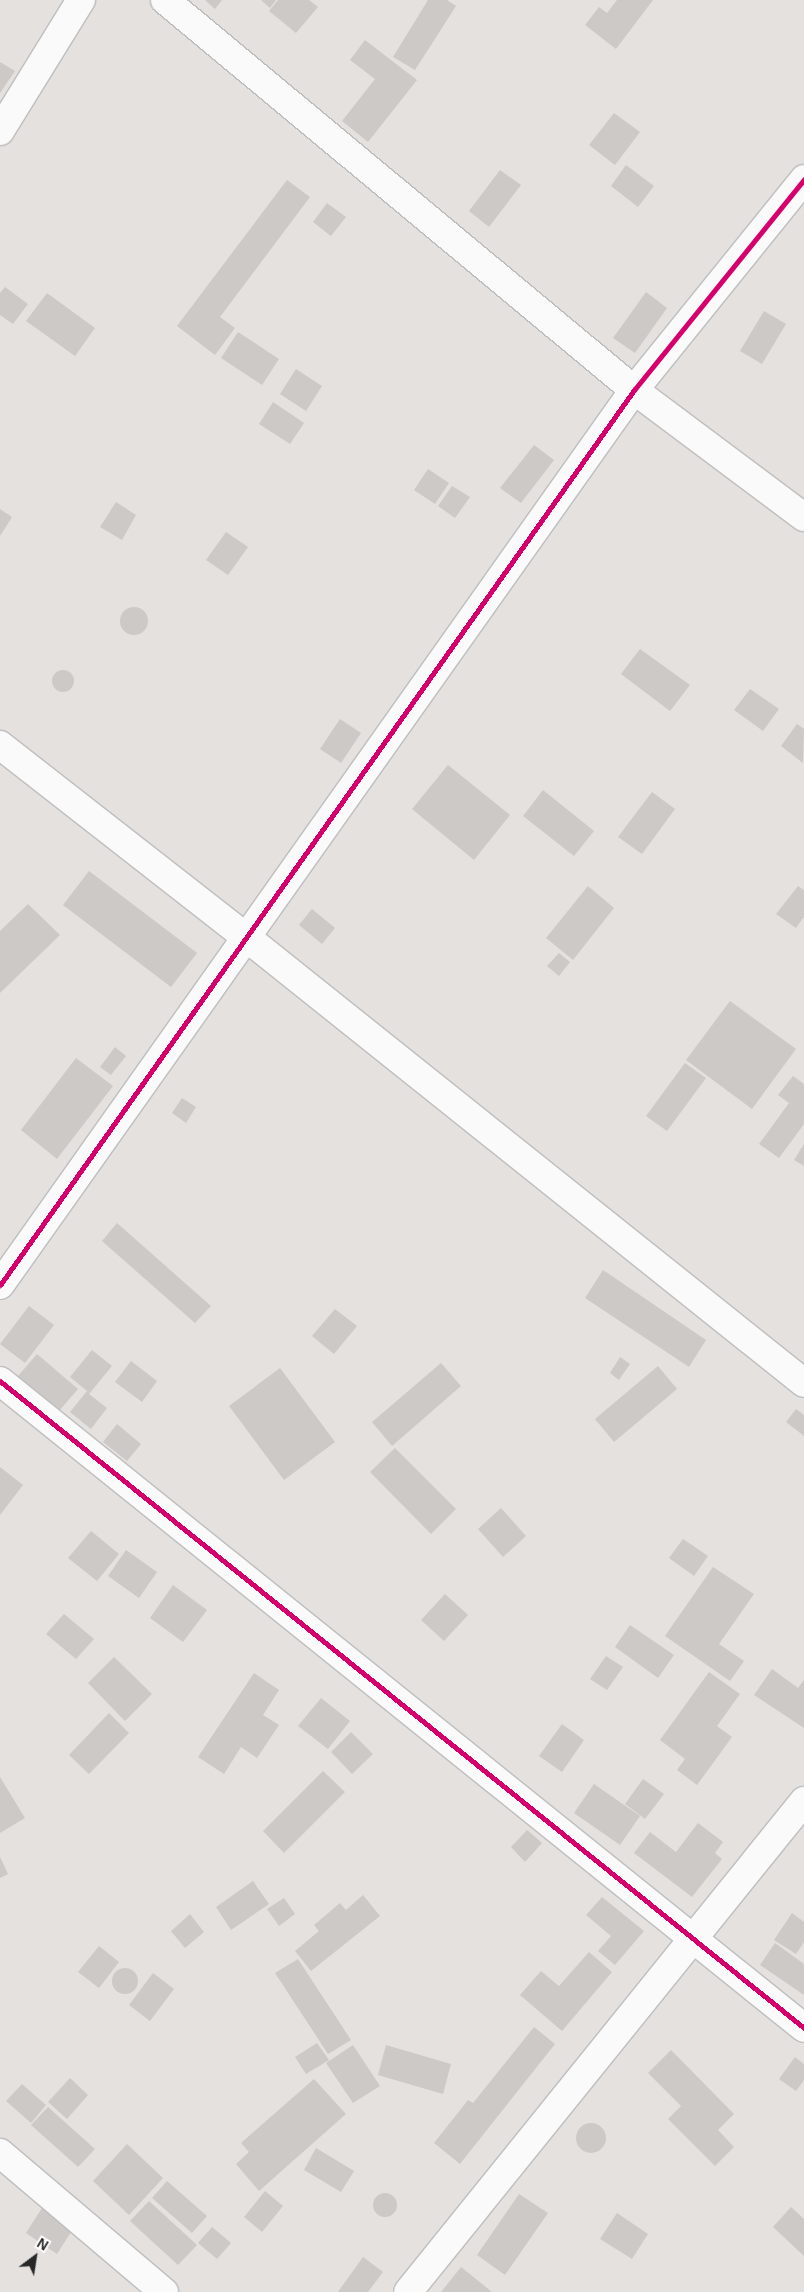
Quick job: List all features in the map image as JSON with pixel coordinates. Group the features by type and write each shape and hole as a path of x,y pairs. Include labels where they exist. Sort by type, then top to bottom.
{"street":[{"path":"0,131 81,0"},
{"path":"165,0 634,390 804,517"},
{"path":"0,1285 634,390 804,178"},
{"path":"0,745 246,937 804,1383"},
{"path":"0,1381 804,2028"},
{"path":"408,2292 694,1940 804,1801"},
{"path":"0,2153 164,2292"}],"building":[{"path":"205,0 222,0 215,9"},
{"path":"261,0 276,0 270,8"},
{"path":"278,0 309,0 318,7 296,33 269,11"},
{"path":"428,0 447,0 456,6 415,70 393,57"},
{"path":"617,0 653,0 616,49 585,25 599,7 607,13"},
{"path":"365,40 417,80 368,142 342,121 375,79 350,60"},
{"path":"0,62 15,71 0,93"},
{"path":"614,113 640,132 615,165 589,145"},
{"path":"626,165 654,186 638,207 611,186"},
{"path":"500,170 521,185 489,227 469,211"},
{"path":"287,180 310,197 220,317 235,328 215,355 177,326"},
{"path":"327,203 346,217 331,236 313,222"},
{"path":"5,287 28,304 13,324 0,315 0,293"},
{"path":"646,292 667,308 635,353 613,338"},
{"path":"47,293 95,328 75,356 26,321"},
{"path":"764,311 786,324 762,364 740,351"},
{"path":"238,332 279,359 262,385 221,358"},
{"path":"296,369 322,386 306,411 280,394"},
{"path":"273,402 304,423 290,444 259,424"},
{"path":"534,445 554,460 521,503 500,488"},
{"path":"428,469 449,483 435,504 414,490"},
{"path":"452,486 470,497 455,518 438,506"},
{"path":"116,502 136,515 122,540 100,527"},
{"path":"0,509 12,517 0,536"},
{"path":"226,532 248,547 228,575 206,560"},
{"path":"134,607 144,611 148,621 144,631 134,635 124,631 120,621 124,611"},
{"path":"640,649 690,685 670,711 621,674"},
{"path":"63,670 71,673 74,681 71,689 63,692 55,689 52,681 55,673"},
{"path":"750,689 779,709 763,731 734,710"},
{"path":"340,719 361,733 341,763 320,749"},
{"path":"797,724 804,729 803,763 781,746"},
{"path":"448,765 510,815 474,860 412,809"},
{"path":"543,790 594,831 574,856 523,816"},
{"path":"652,792 675,809 642,854 618,837"},
{"path":"89,871 197,953 171,987 63,905"},
{"path":"588,886 614,908 573,960 546,938"},
{"path":"798,886 804,890 804,917 796,928 776,914"},
{"path":"28,904 60,935 0,993 0,931"},
{"path":"312,909 335,928 322,944 299,925"},
{"path":"559,953 570,962 559,976 547,966"},
{"path":"730,1001 796,1049 752,1109 686,1060"},
{"path":"115,1047 126,1056 111,1075 100,1067"},
{"path":"76,1058 113,1086 57,1159 21,1130"},
{"path":"685,1063 706,1078 667,1131 646,1116"},
{"path":"793,1076 804,1084 804,1124 779,1158 759,1144 789,1103 778,1095"},
{"path":"182,1098 196,1107 186,1123 172,1113"},
{"path":"804,1144 804,1166 794,1160"},
{"path":"117,1223 211,1306 195,1323 102,1241"},
{"path":"603,1270 706,1340 689,1367 585,1298"},
{"path":"29,1306 54,1325 25,1363 0,1344"},
{"path":"335,1309 357,1326 334,1354 312,1336"},
{"path":"92,1350 112,1366 89,1394 107,1408 91,1429 70,1412 87,1391 70,1377"},
{"path":"37,1354 78,1389 59,1411 18,1376"},
{"path":"620,1357 630,1364 619,1380 610,1373"},
{"path":"131,1361 157,1381 142,1402 115,1382"},
{"path":"441,1363 461,1386 392,1446 372,1422"},
{"path":"658,1366 677,1389 614,1442 595,1419"},
{"path":"280,1368 335,1442 284,1480 229,1406"},
{"path":"796,1409 804,1415 804,1436 786,1422"},
{"path":"117,1424 141,1444 127,1461 103,1442"},
{"path":"395,1448 456,1509 431,1534 370,1472"},
{"path":"0,1467 23,1485 0,1515"},
{"path":"501,1508 526,1536 503,1557 478,1529"},
{"path":"91,1531 119,1554 97,1581 68,1558"},
{"path":"683,1539 708,1556 694,1576 669,1558"},
{"path":"126,1550 157,1572 139,1598 108,1576"},
{"path":"713,1567 754,1594 719,1644 744,1661 730,1681 665,1636"},
{"path":"173,1585 207,1610 183,1642 150,1618"},
{"path":"445,1594 468,1615 444,1641 421,1620"},
{"path":"64,1614 94,1639 76,1659 46,1634"},
{"path":"630,1625 674,1655 658,1678 615,1647"},
{"path":"606,1656 623,1667 607,1690 590,1679"},
{"path":"114,1657 152,1694 125,1721 88,1683"},
{"path":"772,1669 798,1688 804,1680 804,1728 754,1695"},
{"path":"709,1672 740,1694 717,1726 732,1737 697,1785 677,1770 685,1759 660,1740"},
{"path":"254,1673 279,1690 263,1715 279,1725 257,1758 241,1747 224,1774 198,1757"},
{"path":"321,1698 350,1721 328,1749 298,1726"},
{"path":"109,1713 129,1733 89,1774 69,1755"},
{"path":"562,1724 584,1740 562,1772 539,1756"},
{"path":"351,1732 373,1754 352,1774 331,1752"},
{"path":"323,1771 345,1792 284,1853 263,1831"},
{"path":"0,1777 25,1818 0,1833"},
{"path":"643,1779 664,1794 645,1819 625,1804"},
{"path":"594,1784 640,1816 620,1845 574,1813"},
{"path":"698,1823 723,1842 715,1853 722,1859 692,1897 634,1853 650,1832 676,1852"},
{"path":"527,1830 542,1843 525,1862 511,1847"},
{"path":"0,1857 8,1874 0,1878"},
{"path":"253,1881 269,1904 231,1930 216,1907"},
{"path":"363,1895 380,1916 311,1971 295,1951 319,1931 314,1925 340,1903 346,1910"},
{"path":"602,1897 644,1931 615,1965 598,1951 611,1936 586,1915"},
{"path":"284,1898 295,1914 279,1926 267,1909"},
{"path":"792,1913 804,1922 804,1942 796,1954 774,1940"},
{"path":"190,1914 204,1932 185,1948 171,1931"},
{"path":"775,1943 804,1964 804,1995 760,1965"},
{"path":"99,1946 119,1962 99,1988 78,1972"},
{"path":"589,1952 612,1972 562,2031 520,1995 541,1971 559,1986"},
{"path":"298,1959 351,2040 328,2054 275,1973"},
{"path":"125,1968 134,1972 138,1981 134,1990 125,1994 116,1990 112,1981 116,1972"},
{"path":"153,1973 174,1989 150,2021 129,2005"},
{"path":"534,2027 555,2044 460,2164 434,2143 468,2100 473,2103"},
{"path":"317,2043 329,2060 306,2074 295,2057"},
{"path":"353,2045 380,2086 353,2103 326,2063"},
{"path":"386,2045 451,2064 443,2094 378,2075"},
{"path":"671,2050 734,2114 718,2130 734,2147 715,2166 668,2119 681,2106 648,2073"},
{"path":"795,2057 804,2064 804,2080 796,2091 779,2079"},
{"path":"70,2078 88,2095 67,2119 48,2102"},
{"path":"314,2079 346,2114 259,2191 236,2164 249,2152 241,2143"},
{"path":"22,2084 46,2105 31,2123 6,2101"},
{"path":"48,2107 95,2149 78,2167 31,2125"},
{"path":"591,2123 602,2127 606,2138 602,2149 591,2153 580,2149 576,2138 580,2127"},
{"path":"127,2144 163,2178 129,2215 93,2181"},
{"path":"316,2148 354,2171 341,2192 304,2170"},
{"path":"167,2181 207,2216 192,2233 152,2198"},
{"path":"265,2191 283,2206 262,2232 244,2217"},
{"path":"385,2193 393,2197 397,2205 393,2213 385,2217 377,2213 373,2205 377,2197"},
{"path":"519,2194 548,2213 505,2275 477,2255"},
{"path":"149,2201 197,2245 178,2265 130,2221"},
{"path":"791,2207 804,2219 804,2256 773,2227"},
{"path":"42,2208 73,2229 57,2254 26,2233"},
{"path":"617,2213 648,2234 632,2259 600,2239"},
{"path":"212,2227 231,2243 217,2259 198,2243"},
{"path":"363,2257 383,2272 368,2292 338,2292"},
{"path":"461,2267 492,2292 441,2292"}],"cycle path":[{"path":"0,1285 634,390 804,179"},
{"path":"0,1381 804,2028"}]}
